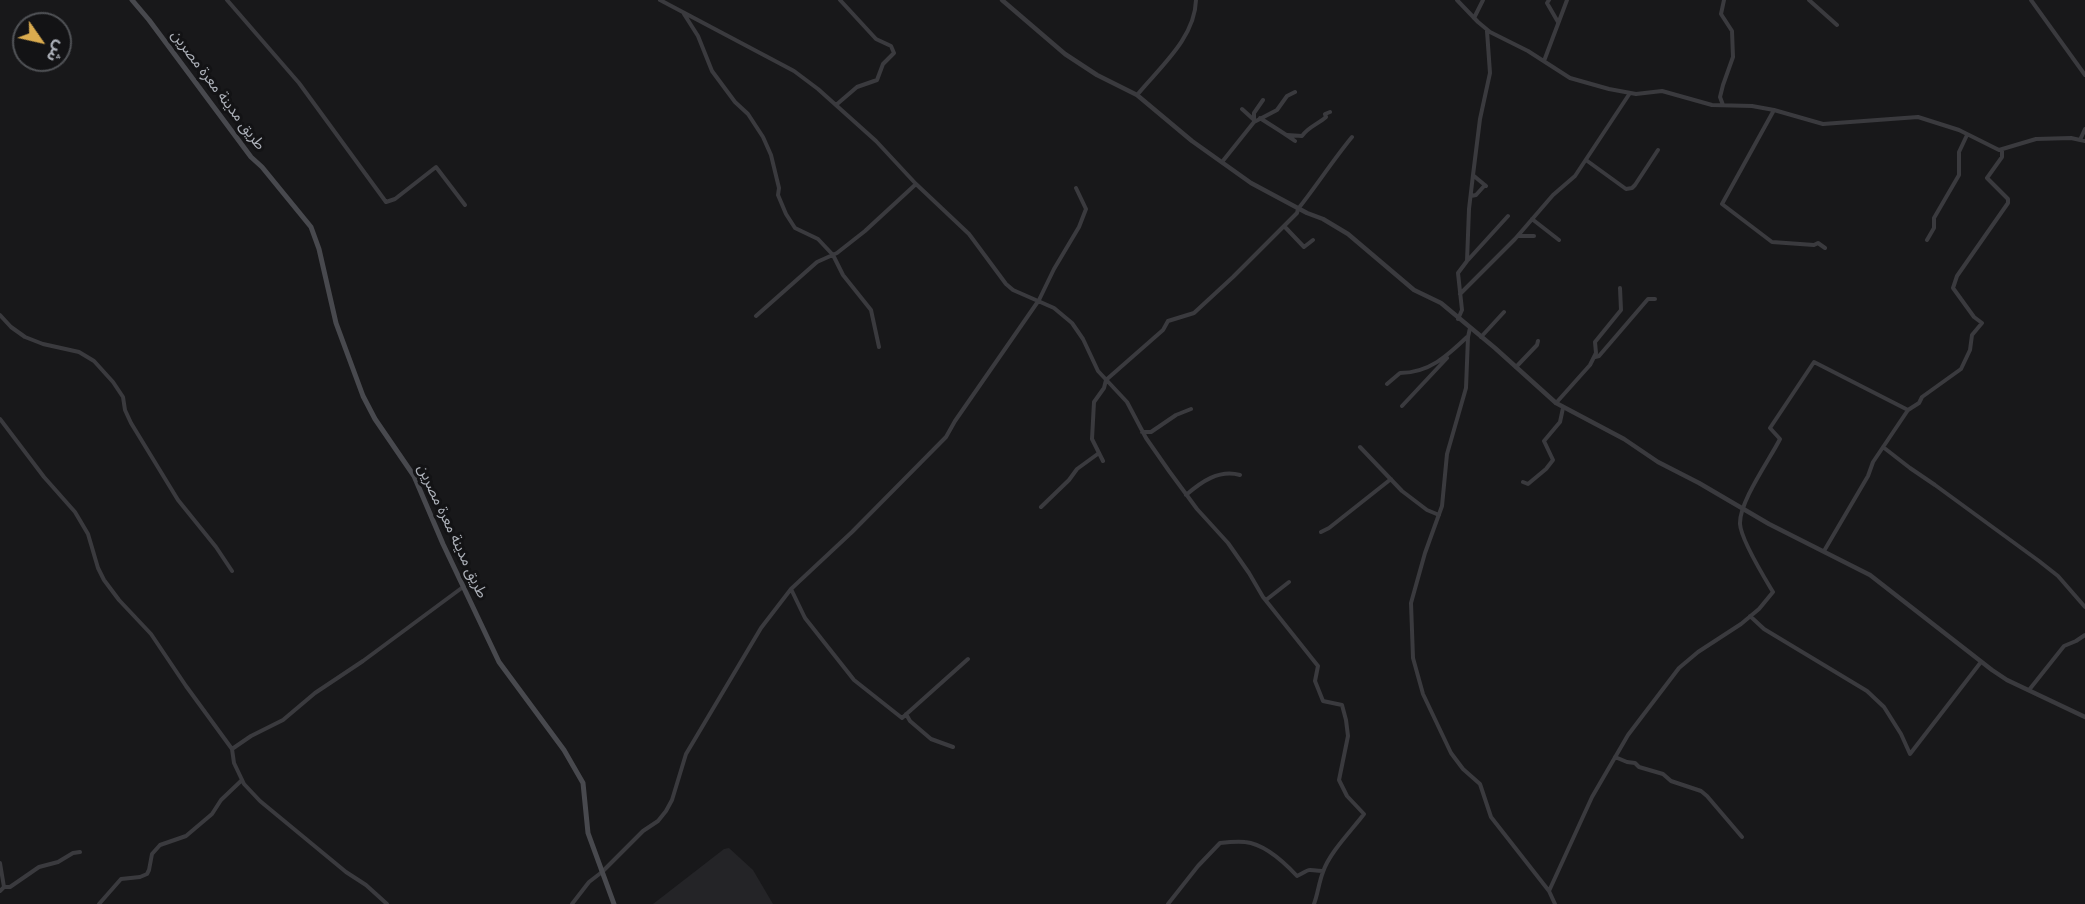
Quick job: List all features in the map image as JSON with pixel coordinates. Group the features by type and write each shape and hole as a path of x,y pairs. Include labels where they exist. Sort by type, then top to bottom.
{"main road":[{"name":"طريق مدينة معرة مصرين","path":"132,0 251,157 262,167 311,228 319,249 336,323 363,396 375,419 411,471 499,662 564,750 583,783 588,833 614,904"}],"street":[{"path":"227,0 299,82 386,202 395,199 436,167 465,205"},
{"path":"660,0 794,71 884,148 916,184 969,234 1006,284 1013,290 1054,308 1072,323 1083,339 1092,360 1126,402 1142,432 1186,495 1228,543 1266,600 1318,666 1314,681 1323,701 1341,705 1348,736 1339,780 1347,796 1364,814 1323,871 1314,904"},
{"path":"836,105 857,87 877,80 883,64 894,53 891,46 876,39 840,0"},
{"path":"1002,0 1065,54 1097,75 1137,95 1192,141 1251,183 1341,229 1414,290 1441,303 1563,408 1624,439 1658,462 1743,509 1870,575 2007,680 2085,717"},
{"path":"1137,95 1181,43 1194,18 1196,0"},
{"path":"1457,0 1487,30 1570,78 1630,93 1662,91 1712,105 1752,106 1774,110 1823,124 1918,117 1959,130 1999,150 2036,139 2071,138 2082,141 2085,129"},
{"path":"1474,18 1483,0"},
{"path":"1549,0 1547,3 1558,22"},
{"path":"1544,61 1567,0"},
{"path":"1723,105 1720,97 1733,57 1732,31 1720,14 1724,0"},
{"path":"1809,0 1837,25"},
{"path":"2031,0 2085,75"},
{"path":"684,13 698,36 712,71 764,137 771,155 780,201 791,223 799,231 818,239 834,255 843,275 871,310 879,347"},
{"path":"1467,261 1473,175 1480,119 1490,72 1487,30"},
{"path":"1253,120 1277,110 1287,96 1295,92"},
{"path":"1460,294 1518,236 1553,195 1575,176 1630,93"},
{"path":"1222,162 1253,120 1254,113 1263,100"},
{"path":"1242,110 1253,120"},
{"path":"1774,110 1722,204 1772,242 1815,245 1818,243 1825,248"},
{"path":"1287,135 1302,136 1307,129 1326,117"},
{"path":"1260,118 1281,129 1295,141"},
{"path":"1928,240 1934,228 1934,218 1959,176 1959,152 1967,135"},
{"path":"1103,461 1092,439 1094,405 1106,380 1163,330 1168,321 1194,313 1284,226 1297,213 1352,137"},
{"path":"1824,551 1883,447 1908,410 1919,404 1922,397 1961,369 1970,350 1972,335 1982,323 1974,317 1953,288 1957,276 2008,203 2008,199 1987,178 2002,156 2002,149"},
{"path":"1586,160 1626,189 1635,185 1658,150"},
{"path":"1471,196 1476,195 1485,185 1473,175"},
{"path":"756,316 817,262 834,255 865,231 916,184"},
{"path":"572,904 589,882 658,821 666,811 672,800 686,754 761,628 791,589 852,532 946,437 1039,300 1085,213 1084,203 1076,188"},
{"path":"1458,319 1462,310 1458,273 1508,216"},
{"path":"1532,219 1559,240"},
{"path":"1284,226 1304,246 1313,240"},
{"path":"1518,236 1534,236"},
{"path":"1556,403 1590,365 1596,353 1595,342 1622,310 1620,288"},
{"path":"1595,357 1599,356 1648,299 1655,299"},
{"path":"1481,337 1504,312"},
{"path":"0,315 19,334 43,344 79,352 103,370 123,397 128,417 178,500 232,571"},
{"path":"1470,328 1466,388 1447,454 1442,506 1425,553 1411,603 1413,658 1423,694 1451,753 1463,769 1480,784 1491,817 1549,891 1555,904"},
{"path":"1402,406 1468,337"},
{"path":"1516,367 1537,345 1538,341"},
{"path":"1387,384 1400,373 1414,373 1423,370 1447,357"},
{"path":"1549,891 1559,866 1571,846 1578,825 1628,735 1679,668 1759,609 1773,592 1753,557 1740,524 1743,509 1780,439 1770,428 1814,362 1908,410"},
{"path":"1522,482 1528,483 1553,460 1544,441 1560,422 1563,408"},
{"path":"1142,432 1151,432 1176,415 1191,409"},
{"path":"0,419 75,513 88,534 104,580 119,600 152,634 232,749 234,763 242,780 260,801 387,904"},
{"path":"1360,447 1402,490 1427,510 1439,515"},
{"path":"1883,447 2058,576 2085,607"},
{"path":"1041,507 1077,469 1099,453"},
{"path":"1186,495 1198,484 1214,476 1228,473 1240,475"},
{"path":"1321,532 1391,479"},
{"path":"1266,600 1289,582"},
{"path":"232,749 250,736 283,720 315,693 363,661 463,587"},
{"path":"791,589 805,618 854,680 902,718 968,659"},
{"path":"1750,616 1764,629 1866,691 1884,707 1901,734 1910,754 1981,662"},
{"path":"2029,690 2064,646 2076,642 2085,635"},
{"path":"906,714 910,721 931,740 953,747"},
{"path":"1615,757 1663,774 1671,781 1701,791 1742,837"},
{"path":"99,904 121,879 140,877 147,873 152,854 160,845 186,836 212,814 221,800 242,780"},
{"path":"1168,904 1198,866 1220,843 1242,841 1257,844 1285,862 1297,876 1312,868 1323,871"},
{"path":"0,863 2,889 10,887 39,867 58,862 73,853 80,852"}],"shaded area":[{"path":"729,848 753,870 773,904 653,904 724,849"}]}
